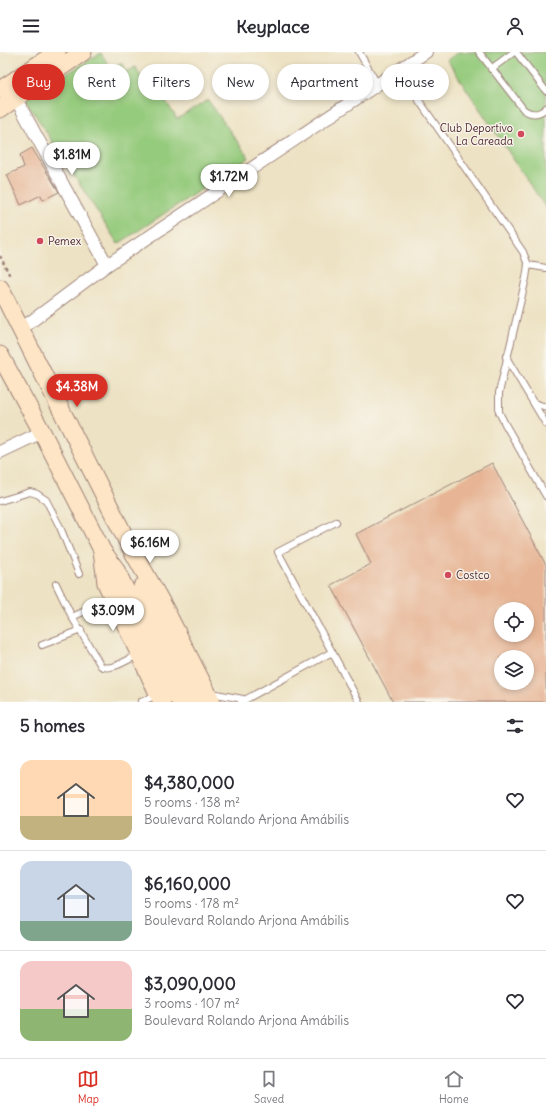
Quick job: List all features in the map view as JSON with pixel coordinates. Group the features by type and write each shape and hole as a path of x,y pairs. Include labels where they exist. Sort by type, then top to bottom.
{"main road":[{"path":"0,90 57,52"},
{"path":"65,65 83,52"},
{"path":"0,109 14,100"},
{"path":"0,288 127,541 212,702"},
{"path":"0,355 42,432 102,550 115,568 180,702"},
{"path":"127,541 129,598 139,654 160,698"},
{"path":"129,598 197,702"}],"street":[{"path":"407,64 426,52"},
{"path":"21,330 107,265 381,82"},
{"path":"17,100 107,265"},
{"path":"0,452 42,432"}],"lane":[{"path":"359,52 378,84"},
{"path":"478,52 524,110 530,114 538,114 546,108"},
{"path":"490,69 515,52 546,91"},
{"path":"419,100 523,252 528,265 506,357 499,394 499,412 546,496"},
{"path":"528,265 546,268"},
{"path":"506,357 546,424"},
{"path":"534,403 546,407"},
{"path":"0,501 30,492 37,494 46,500 60,527 79,574"},
{"path":"336,522 278,552 359,702"},
{"path":"56,584 72,617 101,666 104,668 115,666 139,654"},
{"path":"72,617 129,598"},
{"path":"42,645 81,630"},
{"path":"202,682 211,693 242,701 332,652"},
{"path":"141,702 160,698"}],"green space":[{"name":"Club Deportivo La Careada","path":"459,52 546,52 546,208 447,60"},
{"path":"101,53 108,64 83,64"},
{"path":"135,67 138,72 138,100 165,100 177,119 208,100 249,158 118,244 26,100 65,100 65,75 73,70 73,100 130,100 130,70"}],"building":[{"path":"32,148 59,192 43,200 41,195 21,205 7,175 24,167 20,155"},
{"name":"Costco","path":"492,463 546,565 546,702 393,702 331,585 371,564 356,534"}],"place":[{"name":"Club Deportivo La Careada","path":"521,134"},
{"name":"Pemex","path":"40,241"},
{"name":"Costco","path":"448,575"}]}
